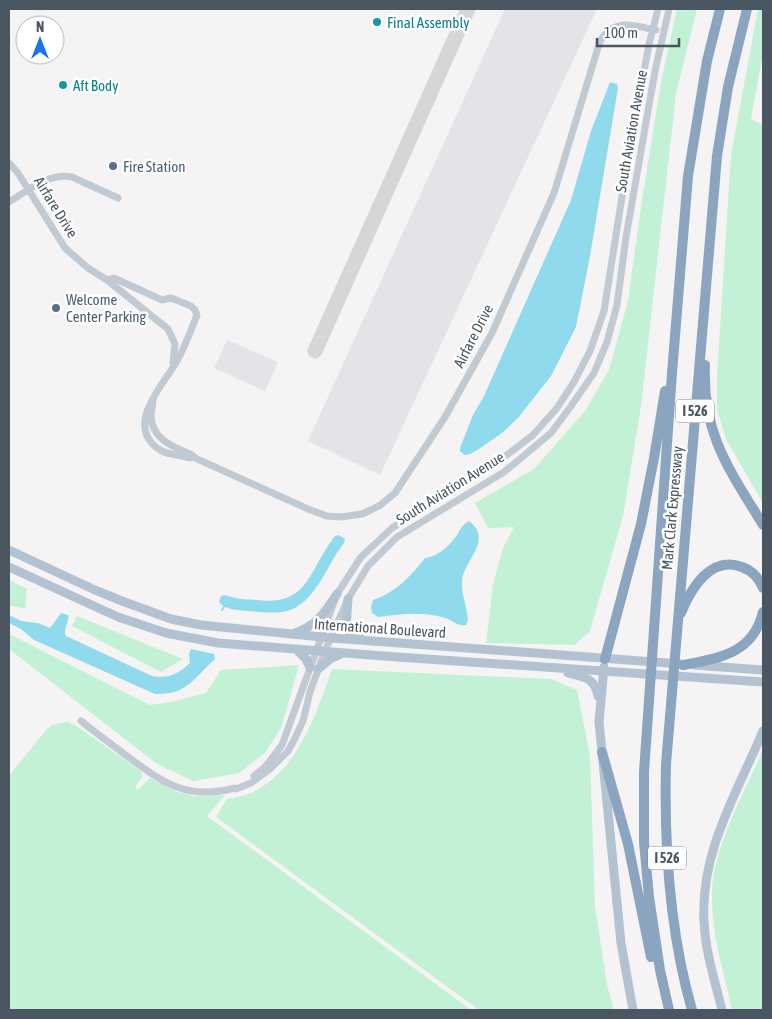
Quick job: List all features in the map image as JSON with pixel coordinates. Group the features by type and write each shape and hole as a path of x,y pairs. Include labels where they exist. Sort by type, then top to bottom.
{"highway":[{"name":"Mark Clark Expressway","path":"669,1010 660,970 649,897 646,858 644,793 648,705 688,176 706,69 720,9"},
{"name":"Mark Clark Expressway","path":"692,1010 674,927 668,866 666,788 714,180 728,87 747,9"},
{"path":"714,180 705,382 706,401 712,430 720,449 733,476 763,525"},
{"path":"605,659 635,549 654,458 668,372 680,274"},
{"path":"676,643 681,613 689,594 710,571 723,565 735,564 757,577 763,588"},
{"path":"683,664 718,658 737,650 752,636 763,612"},
{"path":"602,752 628,844 664,1010"}],"main road":[{"name":"International Boulevard","path":"9,550 95,590 152,613 201,625 365,641 763,670"},
{"name":"International Boulevard","path":"9,567 118,617 166,633 218,643 763,682"},
{"path":"89,604 95,590"},
{"path":"290,634 313,625 319,620 337,594"},
{"path":"348,599 346,628 352,635 365,641"},
{"path":"297,650 314,669 342,653"},
{"path":"605,659 599,704 599,722 621,943 633,1010"},
{"path":"548,668 587,678 594,684 599,704"},
{"path":"722,1010 710,961 704,922 704,890 708,863 718,832 763,731"}],"street":[{"name":"South Aviation Avenue","path":"81,721 149,773 169,784 186,790 206,792 235,788 251,778 265,767 282,745 314,669 322,637 337,594 361,557 381,537 404,520 495,464 533,435 557,408 574,382 590,351 604,311 627,165 658,9"},
{"name":"South Aviation Avenue","path":"320,651 332,638 348,599 368,566 397,537 504,472 551,433 594,373 607,342 617,305 626,237 669,9"},
{"name":"Airfare Drive","path":"107,280 114,278 162,300 173,298 191,306 197,315 176,363 153,400 152,420 157,434 166,443 327,516 362,514 390,498 403,482 445,416 492,333 554,192 600,41 610,30 623,24 664,31"},
{"name":"Airfare Drive","path":"9,163 18,173 64,248 168,329 175,344 172,367"},
{"path":"9,202 28,190 60,176 68,176 118,198"}],"shaded area":[{"path":"505,9 597,9 380,475 308,441"},
{"path":"227,340 278,362 265,391 214,368"}],"green space":[{"path":"677,9 697,9 676,94 641,406 623,516 590,631 575,645 486,643 493,584 503,548 514,527 488,528 475,503 534,469 585,411 609,370 628,301 662,77"},
{"path":"758,9 763,9 763,53 751,119 763,125 763,503 726,439 717,409 717,376 731,155"},
{"path":"9,580 27,589 25,609 9,605"},
{"path":"77,616 183,659 161,672 72,626"},
{"path":"9,634 150,705 206,693 221,670 299,665 282,726 265,753 239,773 193,781 157,764 9,649"},
{"path":"332,669 551,679 577,690 590,756 595,906 607,985 614,1010 479,1010 216,817 227,799 250,793 269,782 294,755 312,722"},
{"path":"67,722 75,725 141,771 142,777 135,787 138,790 150,778 177,792 195,796 225,795 207,816 471,1010 9,1010 9,776 46,730 52,725"},
{"path":"763,750 763,1010 732,1010 714,926 713,880 717,861 730,822"}],"water":[{"path":"610,82 617,84 618,88 590,256 576,327 551,376 518,418 502,433 479,449 465,455 460,451 460,448 473,415 484,396 571,200 591,131"},
{"path":"469,521 476,528 479,535 476,550 462,581 468,620 466,625 460,625 445,618 428,614 378,617 372,613 373,600 388,593 402,583 425,558 445,549 463,525"},
{"path":"339,535 345,539 344,543 313,592 297,607 273,613 232,609 225,607 219,602 221,596 224,595 241,599 273,601 296,593 304,585 332,540 335,536"},
{"path":"61,613 68,615 66,636 152,676 173,675 181,670 190,663 189,654 191,649 214,654 215,659 183,688 166,694 155,694 34,640 21,629 9,623 9,615 21,621 38,623 50,628"}],"waterway":[{"path":"222,610 225,605"}],"taxiway":[{"path":"315,351 468,9"}],"place":[{"name":"Final Assembly","path":"377,22"},
{"name":"Aft Body","path":"63,85"},
{"name":"Fire Station","path":"113,166"},
{"name":"Welcome Center Parking","path":"56,308"}]}
